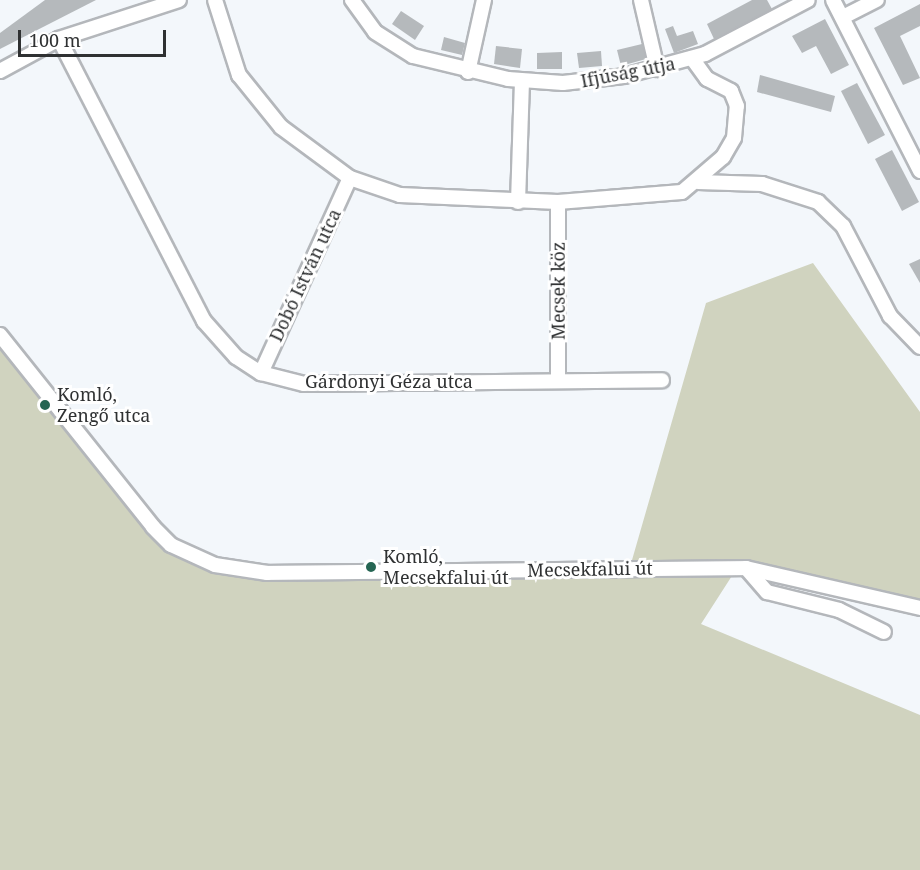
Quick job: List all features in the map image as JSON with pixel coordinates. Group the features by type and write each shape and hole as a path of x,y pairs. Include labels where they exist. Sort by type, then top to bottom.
{"street":[{"path":"0,71 59,39 179,0"},
{"path":"215,0 228,50 246,84 281,127 350,178 400,195 518,202 558,202 668,194 698,182 762,184 818,201 843,226 890,316 920,347"},
{"name":"Ifjúság útja","path":"352,0 393,46 468,72 522,81 593,81 657,69 692,58 808,0"},
{"path":"468,72 484,0"},
{"path":"641,0 657,69"},
{"path":"833,0 920,171"},
{"path":"843,17 877,0"},
{"name":"Gárdonyi Géza utca","path":"59,39 204,321 236,357 261,373 304,384 558,379 662,380"},
{"path":"692,58 707,79 731,91 737,106 734,138 698,182"},
{"path":"518,202 522,81"},
{"name":"Dobó István utca","path":"261,373 350,178"},
{"name":"Mecsek köz","path":"558,202 558,379"},
{"name":"Mecsekfalui út","path":"0,335 153,527 171,545 215,565 267,573 746,568 920,608"},
{"path":"746,568 767,592 839,610 884,633"}],"green space":[{"path":"813,263 920,412 920,608 737,568 701,624 920,715 920,870 0,870 0,335 171,545 236,570 630,567 706,303"}],"building":[{"path":"45,0 96,0 0,49 0,33"},
{"path":"752,0 767,0 772,9 714,39 707,24"},
{"path":"920,4 920,26 900,36 920,78 903,85 874,28"},
{"path":"401,11 424,26 415,40 392,24"},
{"path":"825,19 849,65 831,74 816,46 802,53 792,36"},
{"path":"673,26 677,36 693,31 698,44 674,53 665,29"},
{"path":"444,37 465,43 462,55 441,50"},
{"path":"642,44 646,59 621,66 617,50"},
{"path":"496,46 522,49 520,68 494,64"},
{"path":"601,51 602,66 579,68 577,53"},
{"path":"562,52 562,69 537,69 537,53"},
{"path":"760,75 835,96 831,112 757,92"},
{"path":"857,83 885,135 868,144 841,91"},
{"path":"892,150 919,202 902,211 875,159"},
{"path":"920,259 920,283 909,264"}],"place":[{"name":"Komló, Zengő utca","path":"45,405"},
{"name":"Komló, Mecsekfalui út","path":"371,567"}]}
